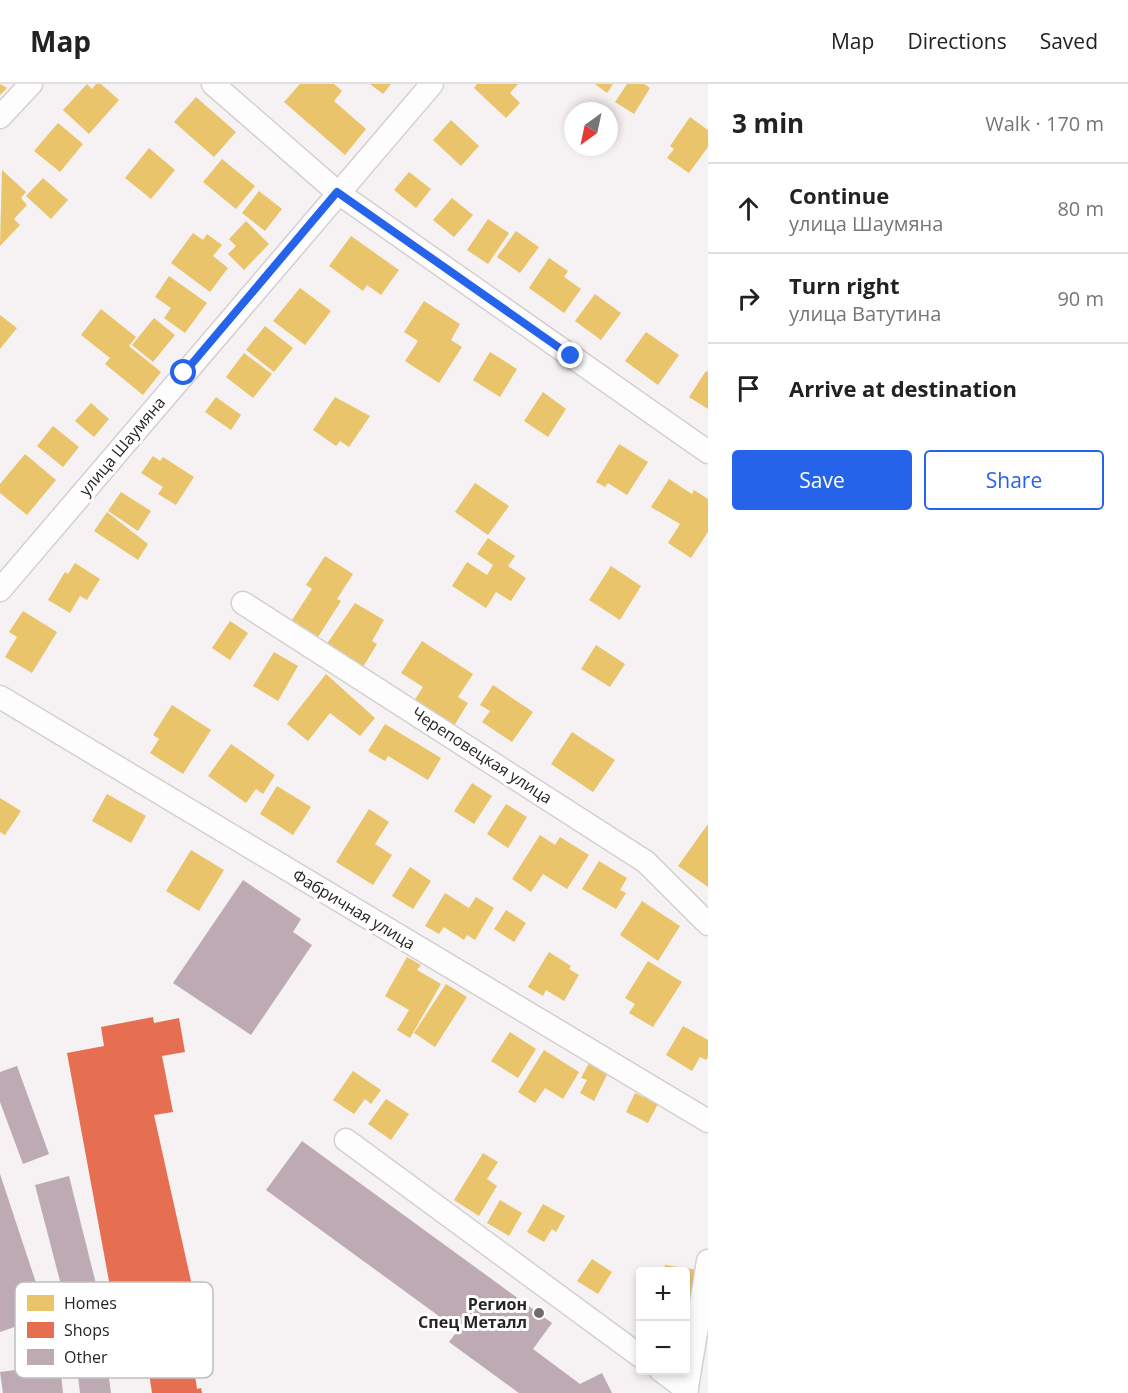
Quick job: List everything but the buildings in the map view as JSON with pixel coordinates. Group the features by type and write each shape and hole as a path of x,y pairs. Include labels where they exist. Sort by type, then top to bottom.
{"street":[{"path":"0,117 31,84"},
{"path":"213,84 337,192 708,452"},
{"name":"улица Шаумяна","path":"0,590 337,192 432,84"},
{"name":"Череповецкая улица","path":"243,603 646,862 708,924"},
{"name":"Фабричная улица","path":"0,697 708,1121"},
{"path":"346,1140 636,1353"},
{"path":"665,1375 687,1392 708,1261"}],"place":[{"name":"Регион Спец Металл","path":"539,1313"}],"route":[{"path":"184,373 337,192 571,356"}]}
